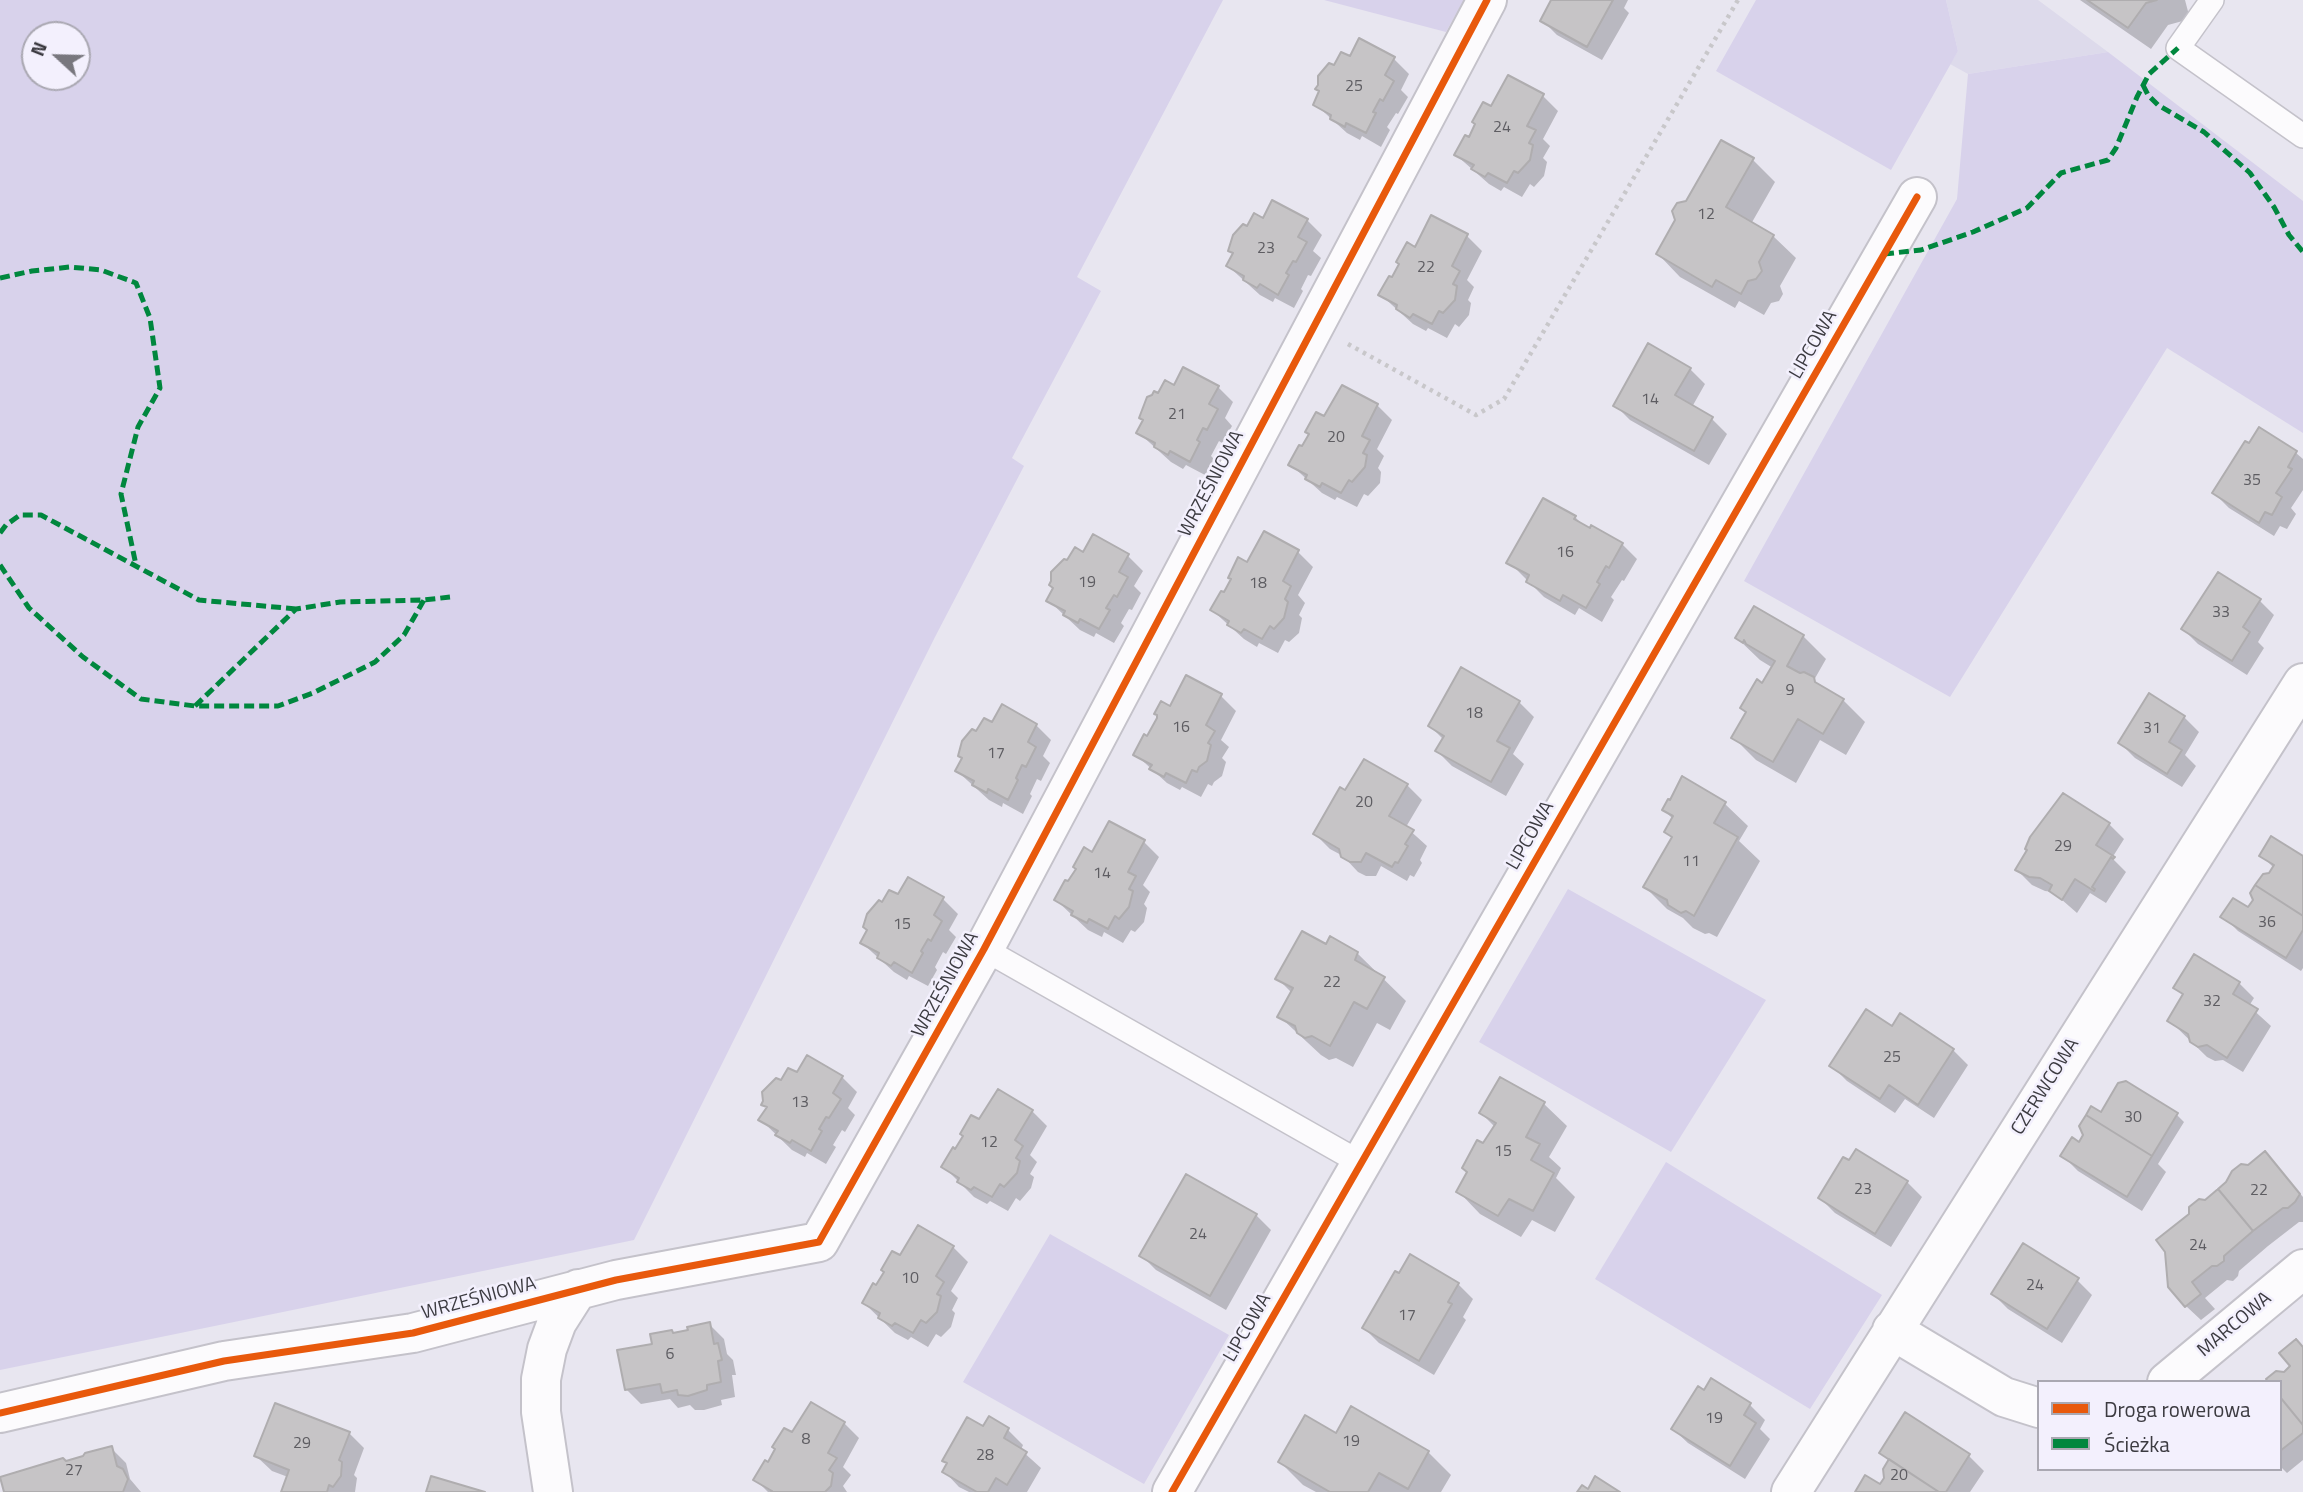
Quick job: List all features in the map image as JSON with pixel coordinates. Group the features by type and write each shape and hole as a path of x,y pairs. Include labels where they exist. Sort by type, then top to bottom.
{"street":[{"name":"WRZEŚNIOWA","path":"0,1413 224,1361 413,1333 578,1289 819,1242 984,949 1486,0"},
{"name":"LIPCOWA","path":"1172,1492 1917,197"},
{"name":"CZERWCOWA","path":"1791,1492 2303,683"},
{"name":"MARCOWA","path":"2169,1380 2303,1269"},
{"path":"553,1492 541,1412 541,1379 547,1349 557,1322 578,1289"},
{"path":"1892,1330 2004,1397 2037,1407"}],"lane":[{"path":"2212,0 2178,48 2303,136"},
{"path":"984,949 1361,1163"}],"path":[{"path":"1314,325 1476,415 1504,399 1738,0"}],"shaded area":[{"path":"0,0 1223,0 1077,277 1101,291 1012,458 1024,466 935,637 634,1240 0,1370"},
{"path":"1324,0 1464,0 1446,32"},
{"path":"1756,0 1946,0 1958,51 1891,170 1716,71"},
{"path":"1946,0 2038,0 2108,52 1968,74 1950,64 1958,51"},
{"path":"2108,52 2303,201 2303,433 2167,348 1950,697 1744,581 1957,199 1968,74"},
{"path":"1568,889 1766,1000 1671,1152 1479,1042"},
{"path":"1666,1162 1882,1295 1810,1409 1595,1279"},
{"path":"1050,1234 1229,1335 1144,1484 963,1382"}],"building":[{"path":"1551,0 1613,0 1587,47 1540,21"},
{"path":"2087,0 2157,0 2146,3 2128,28"},
{"path":"1359,38 1395,57 1385,75 1394,81 1383,101 1380,99 1373,112 1376,113 1366,133 1346,123 1345,127 1313,105 1319,91 1315,89 1318,76 1329,63 1334,65 1341,52 1350,56"},
{"path":"1508,75 1544,94 1527,126 1536,130 1529,143 1533,145 1530,160 1518,173 1514,171 1507,183 1488,173 1485,177 1471,169 1474,165 1454,155 1465,135 1469,137 1475,124 1472,122 1483,102 1491,106"},
{"path":"1721,140 1754,158 1726,207 1774,235 1759,262 1762,271 1756,279 1748,281 1741,294 1716,280 1712,287 1656,254 1675,220 1672,211 1677,203 1686,201"},
{"path":"1272,200 1308,219 1298,237 1307,242 1296,262 1293,261 1286,273 1289,275 1278,295 1260,284 1257,288 1243,280 1244,276 1226,266 1233,253 1228,251 1233,235 1243,224 1247,226 1254,213 1263,218"},
{"path":"1431,215 1468,234 1452,266 1460,271 1453,284 1457,286 1455,300 1443,313 1439,311 1432,324 1413,314 1410,318 1396,309 1397,305 1378,295 1389,276 1392,277 1399,264 1396,262 1407,242 1415,247"},
{"path":"1648,343 1691,368 1675,395 1713,417 1694,451 1613,406"},
{"path":"1183,367 1219,386 1209,404 1218,409 1207,430 1203,428 1197,440 1200,442 1190,462 1170,451 1168,455 1154,447 1155,443 1136,433 1143,420 1139,418 1147,397 1154,391 1158,393 1165,380 1174,385"},
{"path":"1342,385 1378,404 1362,436 1370,440 1363,453 1367,455 1365,467 1352,482 1349,480 1341,493 1322,483 1320,487 1305,479 1307,475 1288,465 1299,445 1302,446 1309,434 1305,432 1316,412 1324,416"},
{"path":"2259,427 2297,451 2288,467 2292,469 2276,493 2282,497 2272,515 2265,512 2259,523 2212,493 2245,441 2249,443"},
{"path":"1543,498 1576,516 1574,519 1590,528 1591,525 1623,543 1609,568 1606,566 1597,582 1600,584 1586,608 1563,595 1560,601 1526,582 1529,575 1506,563"},
{"path":"1264,531 1299,550 1283,581 1291,586 1285,599 1288,602 1284,618 1274,629 1270,626 1262,639 1244,629 1241,633 1227,625 1229,621 1210,610 1231,579 1228,578 1238,557 1247,562"},
{"path":"1093,534 1129,554 1119,572 1128,577 1117,597 1114,595 1106,608 1110,610 1099,629 1080,619 1078,623 1063,615 1065,611 1046,601 1053,588 1049,585 1051,572 1064,559 1067,560 1075,547 1083,552"},
{"path":"2218,572 2261,599 2243,627 2250,632 2232,661 2181,629"},
{"path":"1754,606 1804,635 1787,666 1814,677 1815,682 1844,699 1823,734 1798,719 1773,762 1731,738 1746,712 1740,708 1757,679 1762,683 1775,661 1746,644 1744,640 1743,643 1735,638"},
{"path":"1461,667 1520,701 1497,741 1510,748 1491,782 1435,751 1444,736 1428,726"},
{"path":"1186,675 1222,694 1206,725 1215,731 1208,743 1211,745 1207,761 1197,772 1192,770 1186,783 1166,773 1164,777 1149,769 1152,765 1133,755 1144,734 1147,736 1157,718 1154,714 1161,701 1170,706"},
{"path":"2149,693 2185,716 2169,742 2182,750 2167,774 2118,743"},
{"path":"1002,704 1037,724 1028,742 1036,747 1026,767 1022,765 1008,800 988,789 987,793 972,785 974,781 955,771 962,758 958,756 962,741 972,729 976,731 984,718 992,722"},
{"path":"1364,759 1408,784 1389,816 1414,830 1398,863 1395,862 1392,867 1366,853 1361,862 1350,862 1341,857 1339,849 1313,834 1340,787 1345,790"},
{"path":"1682,776 1726,802 1714,823 1738,837 1694,916 1686,911 1681,913 1668,905 1667,900 1643,887 1672,837 1664,832 1673,816 1662,810"},
{"path":"2063,793 2110,823 2096,845 2115,857 2111,857 2092,887 2094,891 2075,879 2062,900 2049,891 2052,885 2015,870 2027,850 2025,849 2030,837"},
{"path":"1109,821 1145,840 1128,872 1136,876 1129,889 1133,891 1129,907 1119,919 1115,916 1108,929 1089,919 1087,923 1071,915 1073,911 1054,900 1065,880 1068,881 1076,869 1073,867 1084,847 1092,852"},
{"path":"2271,836 2303,856 2303,916 2255,885 2274,865 2259,856"},
{"path":"908,877 944,897 934,915 942,921 931,941 928,939 921,951 923,953 912,973 894,962 891,966 877,958 879,953 860,943 867,930 863,927 867,914 879,900 882,902 889,890 898,894"},
{"path":"2255,885 2303,916 2303,930 2286,958 2220,917 2233,898 2248,907 2253,900 2250,893"},
{"path":"1302,931 1326,944 1330,936 1358,952 1355,960 1385,977 1367,1009 1354,1002 1330,1046 1312,1036 1305,1038 1297,1033 1295,1026 1277,1017 1293,988 1275,979"},
{"path":"2194,954 2240,982 2233,994 2258,1009 2227,1058 2207,1045 2198,1047 2190,1042 2188,1034 2167,1021 2183,994 2173,988"},
{"path":"1866,1009 1892,1026 1900,1013 1954,1049 1918,1105 1889,1085 1880,1099 1829,1066"},
{"path":"807,1055 843,1076 833,1093 841,1099 819,1129 822,1131 811,1151 792,1140 790,1143 775,1135 778,1131 758,1120 767,1107 761,1105 762,1092 776,1078 781,1080 788,1068 797,1072"},
{"path":"1500,1077 1545,1102 1526,1137 1540,1144 1531,1160 1554,1173 1533,1211 1509,1199 1498,1216 1456,1192 1467,1172 1462,1168 1477,1140 1483,1143 1496,1123 1479,1113"},
{"path":"2126,1081 2178,1113 2152,1156 2086,1115 2091,1106 2101,1112 2118,1083"},
{"path":"998,1089 1033,1110 1015,1140 1023,1146 1016,1158 1020,1161 1017,1173 1004,1187 1000,1184 992,1197 974,1187 971,1190 957,1182 959,1178 941,1167 963,1136 960,1134 971,1115 979,1119"},
{"path":"2086,1115 2152,1156 2127,1197 2060,1156 2072,1137 2079,1142 2083,1135 2079,1126"},
{"path":"1856,1149 1908,1181 1875,1234 1818,1198 1843,1157 1849,1160"},
{"path":"2265,1151 2300,1194 2288,1208 2283,1208 2253,1231 2218,1189 2232,1171 2241,1164 2248,1165"},
{"path":"1186,1174 1257,1214 1210,1296 1139,1256"},
{"path":"2218,1189 2253,1231 2224,1256 2224,1261 2212,1266 2192,1282 2201,1294 2185,1307 2168,1287 2165,1252 2156,1240 2189,1214 2189,1207 2199,1199 2205,1200"},
{"path":"918,1225 954,1246 936,1276 944,1282 937,1294 941,1296 937,1312 926,1323 921,1320 913,1333 895,1323 892,1326 878,1318 880,1313 862,1303 873,1283 876,1285 884,1272 881,1270 892,1251 900,1255"},
{"path":"2023,1243 2079,1278 2047,1329 1991,1294"},
{"path":"1410,1254 1459,1283 1448,1302 1452,1304 1419,1361 1362,1328 1395,1271 1399,1273"},
{"path":"710,1322 714,1344 718,1343 722,1360 718,1361 721,1382 707,1385 707,1390 688,1396 678,1395 677,1390 662,1393 660,1384 625,1390 617,1350 652,1344 650,1334 688,1330 687,1327"},
{"path":"2296,1339 2303,1347 2303,1425 2282,1399 2282,1380 2266,1379 2276,1371 2284,1372 2290,1366 2279,1353"},
{"path":"1711,1378 1751,1403 1744,1415 1756,1423 1730,1466 1671,1429 1698,1386 1704,1390"},
{"path":"2282,1399 2303,1425 2303,1433 2282,1449"},
{"path":"811,1402 845,1422 828,1453 837,1458 829,1470 833,1473 831,1486 825,1492 771,1492 753,1480 765,1460 768,1462 775,1449 772,1447 784,1428 792,1432"},
{"path":"275,1403 350,1432 339,1460 342,1462 341,1476 333,1487 329,1485 327,1492 281,1492 289,1470 254,1456"},
{"path":"1351,1406 1429,1451 1408,1489 1379,1473 1368,1492 1330,1492 1278,1462 1305,1415 1336,1433"},
{"path":"1905,1412 1970,1454 1946,1492 1939,1492 1879,1453"},
{"path":"989,1416 1009,1428 1004,1438 1027,1452 1007,1485 996,1478 988,1492 977,1492 942,1472 947,1463 942,1461 967,1417 983,1426"},
{"path":"112,1446 117,1466 123,1469 128,1479 123,1492 4,1492 0,1477 63,1458 66,1461"},
{"path":"1889,1459 1939,1492 1855,1492 1865,1475 1880,1484 1884,1478 1883,1469"},
{"path":"431,1476 485,1492 426,1492"},
{"path":"1595,1476 1620,1492 1577,1492 1582,1485 1588,1489"}],"marked path":[{"path":"1884,254 1921,250 1973,232 2027,208 2061,173 2108,160 2149,74 2178,48"},
{"path":"2143,85 2158,105 2204,132 2250,173 2274,207 2289,235 2303,252"},
{"path":"0,278 70,267 101,270 136,283 150,318 160,388 138,427 121,494 136,565"},
{"path":"0,533 20,515 41,515 199,600 296,609"},
{"path":"0,565 29,608 83,657 141,699 195,706 278,706 313,693 375,662 404,635 424,600"},
{"path":"195,706 296,609 340,602 450,597"}],"cycle path":[{"path":"0,1413 224,1361 413,1333 616,1280 819,1242 984,949 1487,0"},
{"path":"1172,1492 1917,197"}]}
